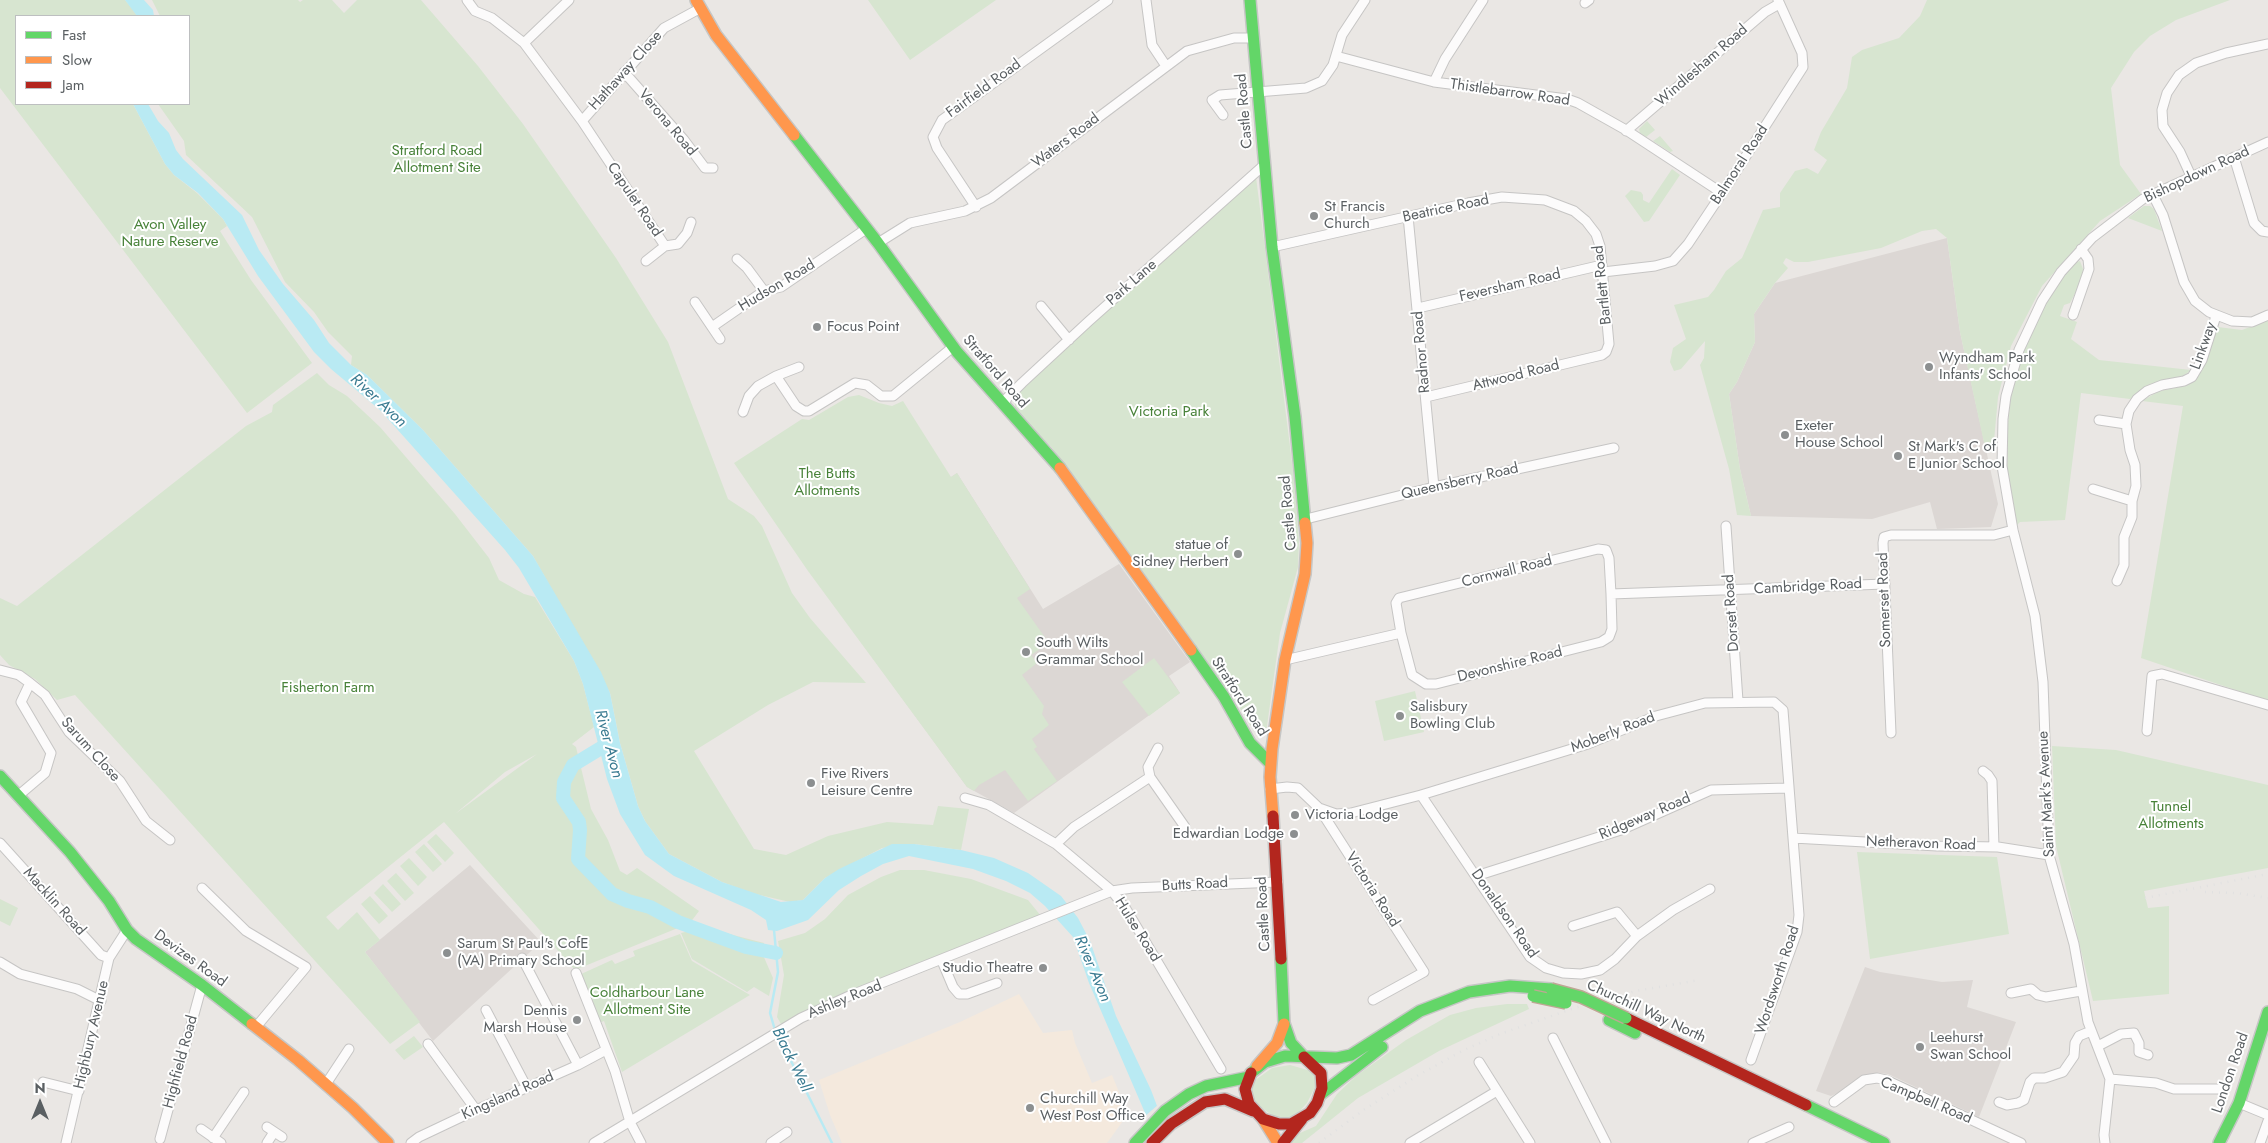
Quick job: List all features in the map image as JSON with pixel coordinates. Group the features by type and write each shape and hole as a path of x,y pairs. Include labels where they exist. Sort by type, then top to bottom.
{"main road":[{"name":"Castle Road","path":"1250,0 1272,247 1306,519 1307,568 1285,660 1270,763 1270,789 1278,882 1284,1023"},
{"name":"Stratford Road","path":"698,4 716,35 878,243 953,347 1048,452 1069,478 1224,697 1250,743 1270,763"},
{"name":"Devizes Road","path":"0,776 20,795 104,894 127,930 136,939 202,985 256,1027 326,1084 388,1143"},
{"name":"Churchill Way North","path":"1304,1057 1337,1058 1351,1055 1420,1011 1469,992 1510,986 1551,989 1582,997 1884,1143"},
{"name":"Churchill Way North","path":"1320,1095 1370,1055 1425,1017 1467,1001 1494,996 1533,996 1567,1003 1609,1020 1861,1143"},
{"name":"London Road","path":"2219,1143 2238,1103 2265,1028 2268,1012"},
{"path":"1263,1120 1279,1124 1291,1124 1310,1114 1320,1095 1321,1073 1291,1043 1284,1023"},
{"path":"1253,1111 1245,1094 1248,1077 1277,1043 1284,1023"},
{"path":"1257,1066 1279,1057 1304,1057"},
{"path":"1135,1143 1162,1114 1189,1094 1206,1086 1248,1077"},
{"path":"1152,1143 1173,1128 1190,1110 1205,1102 1225,1099 1253,1111 1263,1120 1278,1143"},
{"path":"1283,1143 1302,1119"},
{"path":"1166,1143 1173,1128"}],"street":[{"name":"Capulet Road","path":"467,0 475,11 492,18 524,44 582,121 665,246 678,244 687,233 690,222"},
{"path":"524,44 570,0"},
{"name":"Fairfield Road","path":"976,207 937,148 933,137 942,120 1108,0"},
{"path":"1146,0 1152,45 1166,66"},
{"path":"1223,115 1212,100 1220,95 1312,86 1326,76 1336,56 1342,35 1365,0"},
{"path":"1434,82 1445,59 1483,0"},
{"name":"Windlesham Road","path":"1626,131 1779,2"},
{"name":"Balmoral Road","path":"1603,268 1655,266 1673,260 1688,244 1722,193 1803,67 1802,53 1779,2"},
{"name":"Hathaway Close","path":"582,121 664,28 698,4"},
{"name":"Waters Road","path":"878,243 910,223 956,214 976,207 991,198 1182,54 1196,48 1234,38 1252,38"},
{"path":"2192,176 2180,152 2163,126 2162,110 2167,93 2179,75 2196,63 2226,53 2268,44"},
{"name":"Thistlebarrow Road","path":"1336,56 1434,82 1567,99 1588,108 1626,131 1722,193"},
{"name":"Verona Road","path":"624,72 684,140 705,168 713,168"},
{"name":"Bishopdown Road","path":"2013,530 2002,466 2003,420 2006,396 2019,350 2034,315 2056,278 2081,249 2123,212 2143,199 2268,142"},
{"path":"2234,158 2254,223 2262,231 2268,232"},
{"name":"Park Lane","path":"1004,405 1012,393 1069,340 1264,165"},
{"path":"2153,195 2162,215 2184,282 2195,301 2216,316 2240,322 2256,321 2268,316"},
{"name":"Beatrice Road","path":"1272,247 1486,199 1536,198 1574,211 1586,221"},
{"name":"Radnor Road","path":"1408,216 1434,487"},
{"name":"Bartlett Road","path":"1586,221 1599,242 1603,268 1609,344 1606,352"},
{"name":"Hudson Road","path":"712,327 764,292 781,287 866,229"},
{"path":"646,261 665,246"},
{"path":"2073,315 2089,269 2088,259 2081,249"},
{"path":"737,259 747,268 764,292"},
{"name":"Feversham Road","path":"1418,308 1603,268"},
{"path":"695,302 720,339"},
{"path":"1041,306 1069,340"},
{"name":"Linkway","path":"2126,424 2132,404 2141,395 2154,388 2184,381 2192,377 2202,360 2216,316"},
{"path":"776,376 796,406 804,411 809,411 855,383 867,385 881,396 893,396 953,347"},
{"name":"Attwood Road","path":"1426,397 1602,355 1606,352"},
{"path":"743,412 752,391 776,376 799,367"},
{"path":"2099,420 2126,424 2136,472 2132,517 2124,537 2124,565 2117,581"},
{"name":"Queensberry Road","path":"1306,519 1434,487 1614,448"},
{"path":"2093,489 2132,501"},
{"name":"Dorset Road","path":"1726,526 1738,701"},
{"name":"Somerset Road","path":"1890,733 1884,537 1891,535 1994,535 2013,530"},
{"name":"Saint Mark's Avenue","path":"2013,530 2035,616 2043,682 2049,855 2074,944 2081,992 2091,1031 2110,1079 2104,1135 2105,1143"},
{"name":"Cornwall Road","path":"1401,633 1396,603 1399,598 1598,549 1606,550 1611,594"},
{"name":"Cambridge Road","path":"1731,591 1885,584"},
{"path":"1611,594 1731,591"},
{"name":"Devonshire Road","path":"1401,633 1412,675 1426,684 1436,684 1601,642 1608,637 1612,629 1611,594"},
{"path":"1285,660 1401,633"},
{"name":"Sarum Close","path":"0,670 19,675 45,695 70,732 120,781 146,821 170,840"},
{"path":"2147,731 2152,676 2162,674 2268,705"},
{"name":"Sarum Close","path":"20,795 45,773 51,753 20,702 30,684"},
{"name":"Moberly Road","path":"1319,808 1336,814 1352,813 1422,795 1588,744 1656,716 1704,703 1738,701 1774,702 1783,710 1793,838"},
{"path":"1158,748 1148,767 1150,776 1185,827"},
{"path":"1983,771 1988,774 1992,781 1994,847"},
{"path":"1056,844 1074,827 1150,776"},
{"name":"Victoria Road","path":"1270,789 1298,788 1319,808 1424,972 1374,1000"},
{"name":"Ridgeway Road","path":"1476,876 1621,830 1711,790 1788,788"},
{"name":"Donaldson Road","path":"1422,795 1530,956 1546,968 1563,973 1581,974 1600,970 1615,959 1637,936 1673,910 1710,889"},
{"name":"Hulse Road","path":"965,798 989,805 1056,844 1112,891 1126,909 1221,1069"},
{"name":"Netheravon Road","path":"1793,838 1937,846 1994,847 2049,855"},
{"name":"Wordsworth Road","path":"1751,1060 1797,932 1799,915 1793,838"},
{"name":"Macklin Road","path":"0,843 101,955 109,958"},
{"name":"Butts Road","path":"1112,891 1132,888 1278,882"},
{"path":"202,888 246,931 306,966 256,1027"},
{"name":"Ashley Road","path":"594,1143 785,1027 849,996 942,961 1112,891"},
{"path":"1573,926 1617,912 1637,936"},
{"name":"Highbury Avenue","path":"66,1143 101,1001 109,958 127,930"},
{"path":"522,958 578,1065"},
{"path":"942,961 953,987 959,994 967,994 997,983"},
{"path":"0,962 20,974 68,986 101,1001"},
{"path":"576,973 606,1050 630,1122 641,1143"},
{"path":"2011,993 2031,989 2040,983"},
{"name":"Highfield Road","path":"160,1139 202,985"},
{"path":"2031,989 2038,995 2046,998 2081,992"},
{"path":"486,1010 526,1086"},
{"path":"1998,1102 2008,1105 2018,1103 2027,1094 2030,1076 2055,1076 2063,1072 2074,1056 2075,1043 2079,1036 2091,1031"},
{"path":"2098,1046 2121,1034 2134,1033 2139,1043 2139,1052 2148,1055"},
{"path":"1553,1038 1606,1143"},
{"path":"428,1044 476,1110"},
{"path":"326,1084 349,1049"},
{"name":"Kingsland Road","path":"411,1143 419,1137 526,1086 578,1065 606,1050"},
{"path":"1479,1062 1530,1143"},
{"name":"Campbell Road","path":"1834,1102 1864,1080 1877,1078 1886,1080 2020,1143"},
{"path":"2110,1079 2156,1083 2174,1089 2219,1089"},
{"path":"43,1082 79,1091"},
{"path":"1410,1143 1497,1091"},
{"path":"200,1129 217,1141 244,1092"},
{"path":"2238,1103 2268,1114"},
{"path":"2260,1143 2268,1120"},
{"path":"1753,1143 1775,1127 1789,1127"},
{"path":"267,1143 274,1132"},
{"path":"771,1143 787,1132"}],"shaded area":[{"path":"1947,238 1960,332 1998,504 1991,527 1937,529 1930,502 1872,519 1751,516 1740,469 1729,394 1737,382 1755,342 1754,314 1775,283"},
{"name":"South Wilts Grammar School","path":"957,473 1043,609 1119,564 1190,662 1169,676 1180,693 1014,813 967,787 809,571"},
{"name":"Sarum St Paul's CofE (VA) Primary School","path":"470,865 541,942 433,1041 365,952"},
{"name":"Leehurst Swan School","path":"1865,967 1880,972 1942,982 1973,980 1967,1007 2016,1022 1979,1117 1888,1074 1878,1073 1854,1081 1842,1091 1831,1096 1816,1091"},
{"path":"1019,994 1043,1033 1072,1030 1075,1043 1092,1083 1112,1075 1128,1114 1107,1143 842,1143 830,1115 819,1080 960,1022"}],"green space":[{"name":"Avon Valley Nature Reserve","path":"0,0 125,0 136,15 15,15 15,105 134,105 165,164 174,175 197,193 223,219 227,226 220,231 251,280 312,363 247,413 0,88"},
{"name":"Stratford Road Allotment Site","path":"152,0 298,0 300,2 303,0 332,0 344,13 357,0 421,0 478,66 523,124 616,258 668,342 728,499 754,516 762,526 792,593 810,618 866,683 813,682 768,705 694,751 754,849 786,855 828,836 887,822 933,825 938,806 969,809 961,850 914,844 882,848 825,878 803,900 790,902 751,893 722,882 669,854 645,821 638,806 620,743 610,693 533,556 423,430 367,375 351,365 352,356 328,332 314,312 285,282 252,217 186,155 184,141 159,105 190,105 190,15 160,15"},
{"path":"868,0 996,0 910,60"},
{"path":"1927,0 2230,0 2176,20 2150,36 2134,52 2111,88 2120,165 2141,194 2100,221 2042,286 2011,346 1998,397 1993,452 1986,452 1960,332 1947,238 1936,229 1922,231 1881,248 1808,262 1794,262 1786,258 1783,263 1788,268 1775,283 1754,314 1755,342 1737,382 1729,394 1740,469 1751,516 1737,515 1729,469 1700,365 1704,358 1705,341 1681,369 1674,371 1670,362 1673,348 1686,339 1674,305 1708,297 1726,271 1742,258 1763,210 1780,207 1780,193 1795,171 1807,168 1818,174 1827,160 1814,150 1821,132 1847,88 1852,57 1862,50 1899,38 1920,16"},
{"path":"1647,121 1655,130 1646,137 1640,133 1639,129"},
{"path":"1660,136 1673,151 1670,152 1653,141"},
{"path":"1672,169 1680,175 1649,221 1644,222 1625,196 1631,190 1641,192 1643,200 1649,203"},
{"name":"Victoria Park","path":"1256,177 1295,486 1299,542 1298,567 1280,633 1266,733 1254,731 1236,702 1052,448 1015,410 1015,394"},
{"path":"2144,206 2150,206 2154,209 2162,231 2128,218"},
{"path":"2080,261 2083,269 2082,280 2070,303 2064,305 2060,316 2077,322 2071,339 2099,360 2191,370 2182,377 2150,384 2130,399 2081,393 2065,520 2020,522 2017,525 2007,478 2008,423 2012,386 2022,354 2040,313 2062,278 2074,263"},
{"path":"2268,320 2268,701 2141,658 2183,406 2142,401 2159,391 2180,387 2195,380 2203,369 2208,339 2213,330 2218,327 2242,330"},
{"name":"Fisherton Farm","path":"317,373 329,385 347,396 380,427 455,514 489,558 499,580 524,594 535,597 574,661 583,684 594,727 572,744 576,747 591,809 608,840 620,871 627,875 637,868 699,911 690,923 575,970 444,822 326,917 338,930 357,912 380,940 365,952 420,1022 390,1044 75,695 57,700 35,679 9,665 0,655 0,598 17,606 246,426 272,412 273,405","holes":["537,754 455,814 505,772"]},
{"name":"South Wilts Grammar School","path":"859,395 892,406 903,401 951,477 957,473 1030,589 1017,598 1049,643 1031,655 1037,663 1022,675 1044,706 1042,714 1049,725 1032,739 1037,747 1034,749 1057,781 1028,801 1005,770 979,785 974,791 967,787 808,571 734,463 802,419 809,420 848,397"},
{"path":"1154,658 1180,693 1149,716 1122,682"},
{"name":"Salisbury Bowling Club","path":"1415,691 1424,732 1384,741 1375,701"},
{"name":"Tunnel Allotments","path":"2052,746 2116,750 2268,785 2268,868 2144,891 2148,908 2169,906 2169,994 2093,1001 2056,846"},
{"path":"436,834 454,853 445,862 427,842"},
{"path":"424,844 442,864 433,872 415,852"},
{"path":"1857,852 1997,857 2009,934 1870,959"},
{"path":"409,858 427,877 418,886 400,866"},
{"path":"900,870 924,870 971,879 1028,900 1041,916 813,1007 781,1024 777,1017 784,975 778,941 805,933 825,919 848,895 881,877"},
{"path":"396,873 414,893 405,901 387,881"},
{"path":"383,884 401,904 392,912 374,893"},
{"path":"370,896 388,916 379,924 361,904"},
{"path":"0,899 18,908 10,926 0,921"},
{"path":"697,929 710,929 764,943 763,955 773,978 769,996 754,987 747,992 692,959 681,933"},
{"name":"Coldharbour Lane Allotment Site","path":"680,934 692,961 750,995 622,1072 604,1021 599,1023 579,975 612,960 615,964 635,956 633,951"},
{"path":"1507,1004 1527,1004 1529,1009 1439,1051 1358,1098 1302,1143 1288,1143 1300,1133 1316,1126 1337,1094 1356,1076 1406,1040 1450,1015 1476,1008"},
{"path":"414,1036 423,1047 404,1060 395,1050"},
{"path":"1290,1065 1311,1071 1315,1075 1315,1087 1307,1103 1296,1115 1290,1118 1275,1117 1256,1104 1251,1090 1254,1081 1272,1068"}],"water":[{"path":"125,0 144,0 153,10 154,15 136,15"},
{"name":"River Avon","path":"134,105 149,105 158,121 169,133 176,150 183,159 242,215 259,250 283,284 314,320 329,343 351,365 367,375 423,430 533,556 601,672 610,693 620,743 638,806 645,821 669,854 722,882 781,902 803,900 825,878 839,869 892,844 914,844 961,850 994,858 1028,873 1061,896 1078,918 1090,941 1116,1016 1151,1090 1171,1143 1158,1143 1089,983 1073,937 1045,906 1030,893 1006,881 973,869 909,856 883,864 861,876 839,890 808,920 777,931 768,930 766,920 751,910 674,876 645,855 620,814 607,779 583,684 574,661 519,568 380,410 331,369 314,352 258,276 223,219 198,193 174,175 165,164"}],"pier":[{"path":"1159,1104 1174,1143 1155,1143 1144,1117"}],"waterway":[{"name":"River Avon","path":"606,745 573,765 564,782 563,798 579,822 578,859 612,894 650,907 678,922 746,947 776,953"},
{"name":"Black Well","path":"774,930 778,972 770,1013 775,1030"},
{"name":"Black Well","path":"778,1035 832,1143"}],"railway":[{"path":"2145,898 2268,874"},
{"path":"2205,892 2237,893 2268,898"},
{"path":"1319,1143 1365,1109 1417,1076 1464,1050 1500,1034 1586,1004 1636,991 1699,980"}],"traffic: fast":[{"path":"1250,0 1272,247 1295,417 1305,523"},
{"path":"794,135 878,243 957,352 1060,468"},
{"path":"1191,650 1224,697 1250,743 1270,763"},
{"path":"0,776 70,852 109,901 127,930 136,939 202,985 252,1024"},
{"path":"1281,959 1284,1023 1291,1043 1304,1057"},
{"path":"1251,1073 1265,1062 1285,1056 1337,1058 1351,1055 1420,1011 1469,992 1510,986 1551,989"},
{"path":"1551,989 1581,997 1626,1018"},
{"path":"1533,996 1566,1003"},
{"path":"2219,1143 2239,1103 2268,1012"},
{"path":"1609,1020 1635,1033"},
{"path":"1320,1095 1382,1047"},
{"path":"1135,1143 1165,1111 1189,1094 1206,1086 1249,1077"},
{"path":"1806,1105 1884,1143"}],"traffic: slow":[{"path":"696,0 716,35 794,135"},
{"path":"1060,468 1191,650"},
{"path":"1273,816 1270,777 1272,749 1285,660 1305,574 1307,543 1305,523"},
{"path":"252,1024 298,1060 353,1108 388,1143"},
{"path":"1257,1066 1277,1043 1284,1024"},
{"path":"1263,1119 1278,1143"}],"traffic: jam":[{"path":"1273,816 1281,959"},
{"path":"1626,1018 1806,1105"},
{"path":"1251,1073 1245,1089 1249,1104 1263,1119 1279,1124 1291,1124 1310,1113 1317,1103 1322,1088 1321,1073 1304,1057"},
{"path":"1152,1143 1171,1124 1205,1102 1225,1099 1253,1111"},
{"path":"1283,1143 1302,1119"}],"place":[{"name":"St Francis Church","path":"1314,216"},
{"name":"Focus Point","path":"817,327"},
{"name":"Wyndham Park Infants' School","path":"1929,367"},
{"name":"Exeter House School","path":"1785,435"},
{"name":"St Mark's C of E Junior School","path":"1898,456"},
{"name":"statue of Sidney Herbert","path":"1238,554"},
{"name":"South Wilts Grammar School","path":"1026,652"},
{"name":"Salisbury Bowling Club","path":"1400,716"},
{"name":"Five Rivers Leisure Centre","path":"811,783"},
{"name":"Victoria Lodge","path":"1295,815"},
{"name":"Edwardian Lodge","path":"1294,834"},
{"name":"Sarum St Paul's CofE (VA) Primary School","path":"447,953"},
{"name":"Studio Theatre","path":"1043,968"},
{"name":"Dennis Marsh House","path":"577,1020"},
{"name":"Leehurst Swan School","path":"1920,1047"},
{"name":"Churchill Way West Post Office","path":"1030,1108"}],"park label":[{"name":"The Butts Allotments","path":"827,482"}]}
